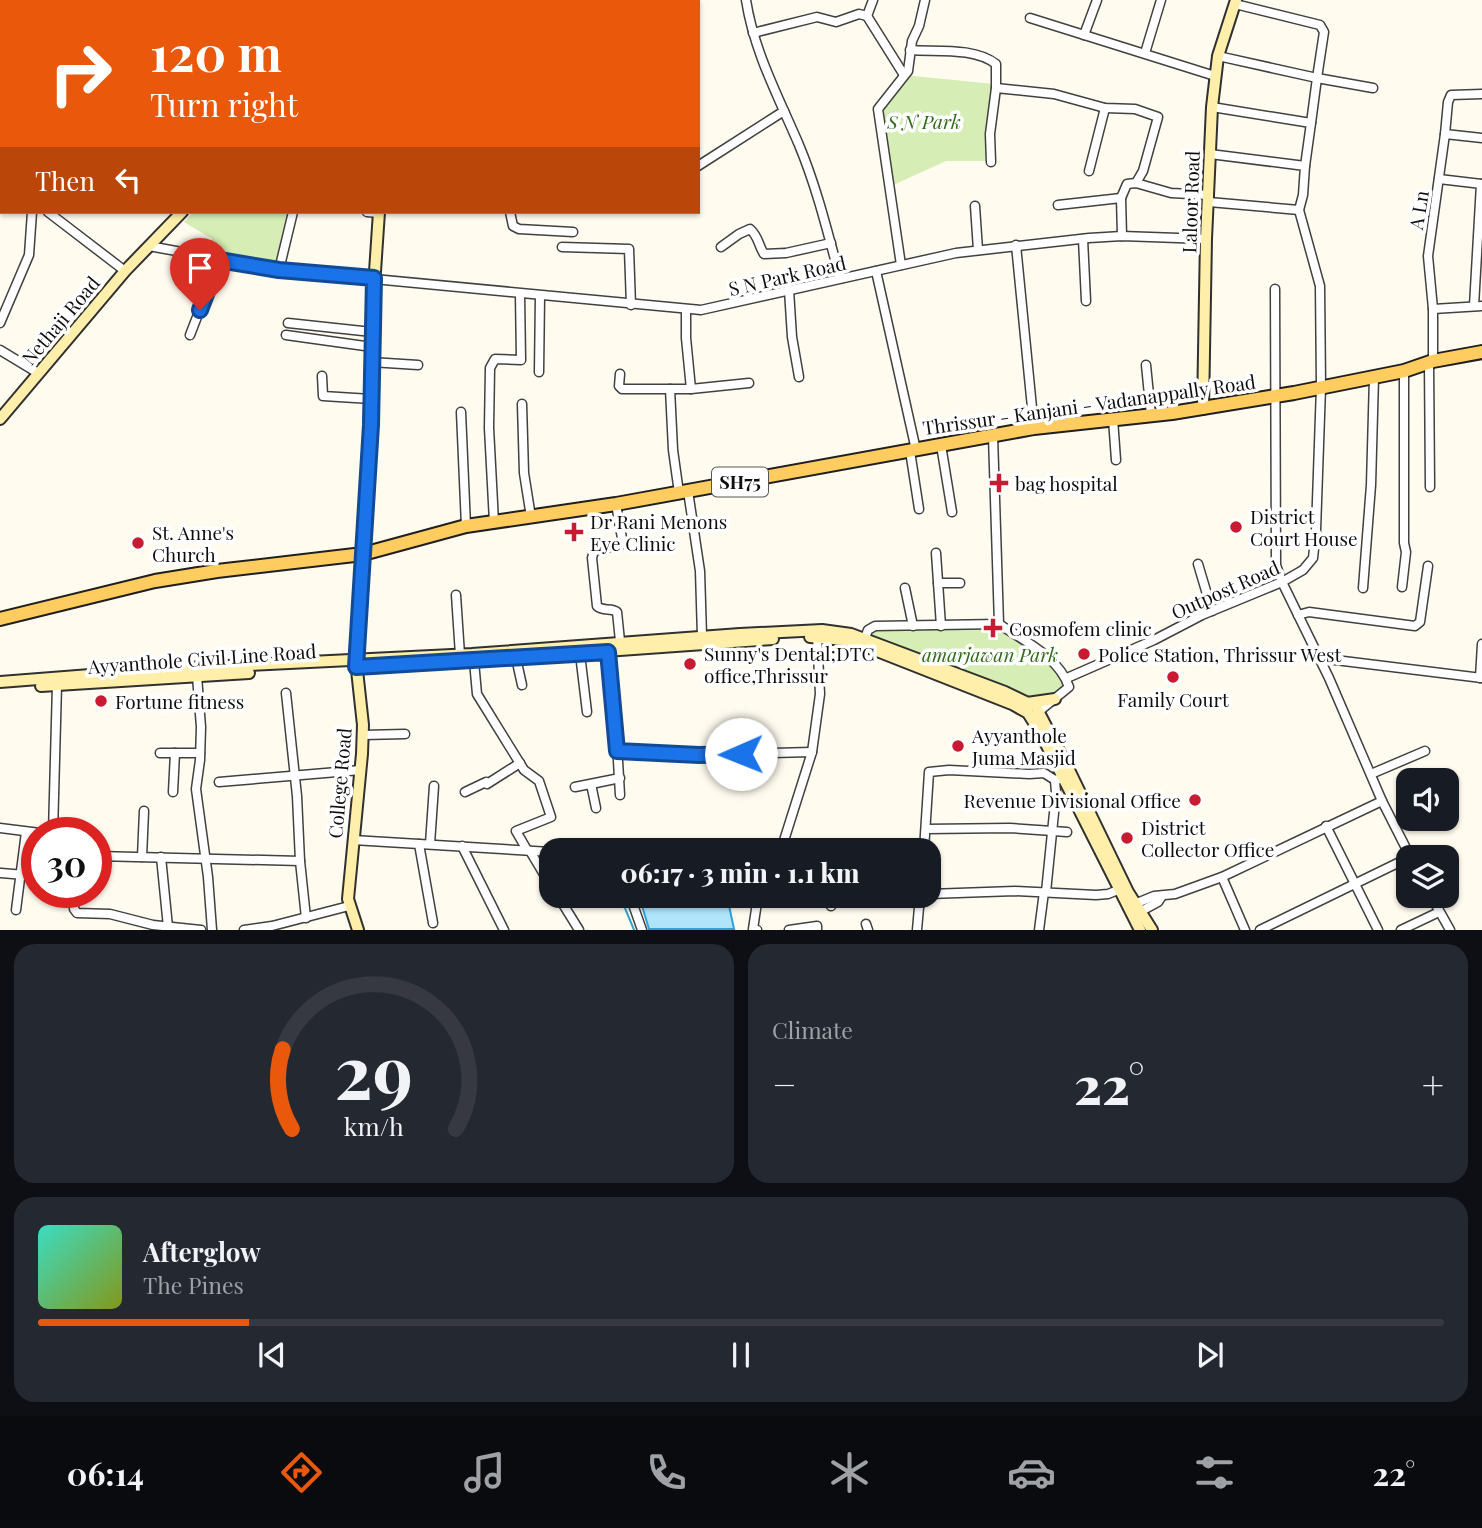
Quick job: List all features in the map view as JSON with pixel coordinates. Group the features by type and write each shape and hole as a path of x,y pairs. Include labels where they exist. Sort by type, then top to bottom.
{"main road":[{"name":"Laloor Road","path":"1203,409 1212,107 1217,56 1236,2"},
{"name":"Nethaji Road","path":"0,419 125,271 180,214"},
{"name":"College Road","path":"358,929 349,906 353,840 362,770 363,735 356,664 371,399 375,214"},
{"name":"Thrissur - Kanjani - Vadanappally Road","path":"0,619 168,579 363,554 467,526 616,504 1034,428 1203,409 1404,371 1431,361 1482,352"},
{"name":"Ayyanthole Civil Line Road","path":"356,664 474,661 728,638 817,634 865,638 1026,706 1035,714 1118,890 1152,929"},
{"name":"Ayyanthole Civil Line Road","path":"0,688 197,676 460,655 580,654 620,641 702,636 728,638"},
{"name":"Ayyanthole Civil Line Road","path":"846,637 1026,706"},
{"path":"0,682 167,669 356,664"},
{"path":"1026,706 1055,699"},
{"name":"Ayyanthole Civil Line Road","path":"1062,775 1133,909 1140,929"}],"street":[{"path":"746,0 752,33 813,185 840,278"},
{"path":"867,16 873,0"},
{"path":"901,265 878,114 880,104 910,64 910,50 926,0"},
{"path":"1084,35 1097,0"},
{"path":"1145,53 1161,0"},
{"path":"1122,236 1121,198 1127,184 1136,183 1171,193 1209,199 1300,210 1324,32 1320,25 1236,2"},
{"path":"752,33 817,17 836,22 859,14 867,16 904,75"},
{"path":"1030,18 1215,76"},
{"path":"910,50 969,54 987,57 996,64 996,88 989,142 990,162"},
{"path":"1217,56 1373,88"},
{"path":"996,88 1054,94 1105,108 1135,108 1158,117 1143,171 1136,183"},
{"name":"A Ln","path":"1430,487 1433,309 1427,256 1448,102 1451,96 1482,94"},
{"path":"1212,107 1311,123"},
{"path":"1089,171 1105,108"},
{"path":"700,165 784,111"},
{"path":"1445,134 1482,138"},
{"path":"1210,154 1305,166"},
{"path":"1433,309 1478,306 1481,184 1438,179"},
{"path":"1058,205 1121,198"},
{"path":"975,206 978,250"},
{"name":"Outpost Road","path":"1067,678 1282,582 1303,570 1313,558 1321,387 1320,286 1300,210"},
{"path":"0,323 29,255 32,214"},
{"path":"51,214 125,271"},
{"path":"279,270 293,214"},
{"path":"510,214 513,226 519,229 573,232"},
{"path":"721,247 750,229 757,235 764,254 786,253 831,243"},
{"name":"S N Park Road","path":"374,278 701,310 956,253 1122,236 1206,239"},
{"path":"1083,239 1086,301"},
{"path":"149,246 279,270 374,278"},
{"path":"1016,246 1034,428"},
{"path":"562,247 629,249 631,305"},
{"path":"190,335 219,260"},
{"path":"876,271 913,450 919,509"},
{"path":"1275,289 1276,565 1382,801 1405,845"},
{"path":"789,290 792,337 799,377"},
{"path":"494,522 489,428 490,368 495,359 521,360 520,294"},
{"path":"539,372 541,296"},
{"path":"686,310 691,389"},
{"path":"288,323 372,332"},
{"path":"286,335 372,348"},
{"path":"0,350 38,373"},
{"path":"371,362 418,365"},
{"path":"1146,365 1151,415"},
{"path":"1402,587 1406,552 1404,371"},
{"path":"620,373 620,388 691,389 749,383"},
{"path":"322,376 323,396 371,399"},
{"path":"1363,589 1371,485 1374,377"},
{"path":"670,389 673,450 700,571 702,636"},
{"path":"522,404 524,473 531,517"},
{"path":"461,412 467,526"},
{"path":"1113,419 1116,460"},
{"path":"993,436 999,624"},
{"path":"941,445 952,512"},
{"path":"616,504 623,544 594,551 592,558 597,606 617,612 620,641"},
{"path":"936,553 941,626"},
{"path":"1198,564 1212,611"},
{"path":"1298,615 1309,612 1415,626 1420,622 1428,566"},
{"path":"938,583 960,583"},
{"path":"905,588 914,626"},
{"path":"456,595 460,655"},
{"path":"865,638 868,630 875,626 999,624 1047,657 1067,678 1069,687 1035,714"},
{"path":"785,838 811,752 820,694 817,634"},
{"path":"1319,658 1481,678 1482,644"},
{"path":"607,647 620,795"},
{"path":"580,654 587,712"},
{"path":"513,656 522,685"},
{"path":"474,661 477,694 524,770 539,781 551,817 516,831 539,867"},
{"path":"197,676 200,753 196,789 212,929"},
{"path":"53,817 57,685"},
{"path":"286,693 306,918"},
{"path":"363,735 405,734"},
{"path":"617,751 699,755 811,752"},
{"path":"1371,774 1425,751"},
{"path":"160,753 200,753"},
{"path":"173,792 175,753"},
{"path":"465,792 486,782 487,784 520,763"},
{"path":"219,782 362,770"},
{"path":"925,838 929,772 1040,772 1062,775 1056,793 1038,929"},
{"path":"575,787 620,778"},
{"path":"596,808 591,784 620,778"},
{"path":"430,844 434,786"},
{"path":"1133,909 1154,896 1162,897 1222,877 1382,801"},
{"path":"142,857 144,811"},
{"path":"1326,826 1378,929"},
{"path":"0,828 21,831"},
{"path":"926,829 1000,828 1067,832"},
{"path":"353,840 539,851"},
{"path":"419,844 433,923"},
{"path":"462,846 503,929"},
{"path":"112,856 300,861"},
{"path":"161,857 173,928"},
{"path":"1260,929 1396,864"},
{"path":"16,910 21,867"},
{"path":"1,873 20,874"},
{"path":"1222,877 1245,929"},
{"path":"941,893 1045,892 1096,895 1118,890"},
{"path":"244,929 272,926 349,906"},
{"path":"74,908 77,913 110,914 173,928 201,929"},
{"path":"566,908 579,929"},
{"path":"634,908 642,929"},
{"path":"756,908 753,929 757,929"},
{"path":"917,929 919,908"},
{"path":"1437,908 1450,929"},
{"path":"1401,929 1439,912"},
{"path":"789,929 817,926 817,929"}],"green space":[{"name":"S N Park","path":"904,75 994,84 986,161 946,161 889,187 878,109"},
{"path":"191,214 288,214 275,266 204,254 212,239 184,222"},
{"name":"amarjawan Park","path":"999,624 1047,657 1069,686 1055,698 1029,701 865,638 871,628"}],"water":[{"path":"643,908 730,908 734,929 649,929"}],"waterway":[{"path":"625,908 634,930"}],"place":[{"name":"bag hospital","path":"999,483"},
{"name":"District Court House","path":"1236,527"},
{"name":"Dr Rani Menons Eye Clinic","path":"574,532"},
{"name":"St. Anne's Church","path":"138,543"},
{"name":"Cosmofem clinic","path":"993,628"},
{"name":"Police Station, Thrissur West","path":"1084,654"},
{"name":"Sunny's Dental;DTC office,Thrissur","path":"690,664"},
{"name":"Family Court","path":"1173,677"},
{"name":"Fortune fitness","path":"101,701"},
{"name":"Ayyanthole Juma Masjid","path":"958,746"},
{"name":"Revenue Divisional Office","path":"1195,800"},
{"name":"District Collector Office","path":"1127,838"}],"route":[{"path":"200,310 219,260 279,270 374,278 371,425 356,667 608,652 614,692 617,751 741,754"}]}
